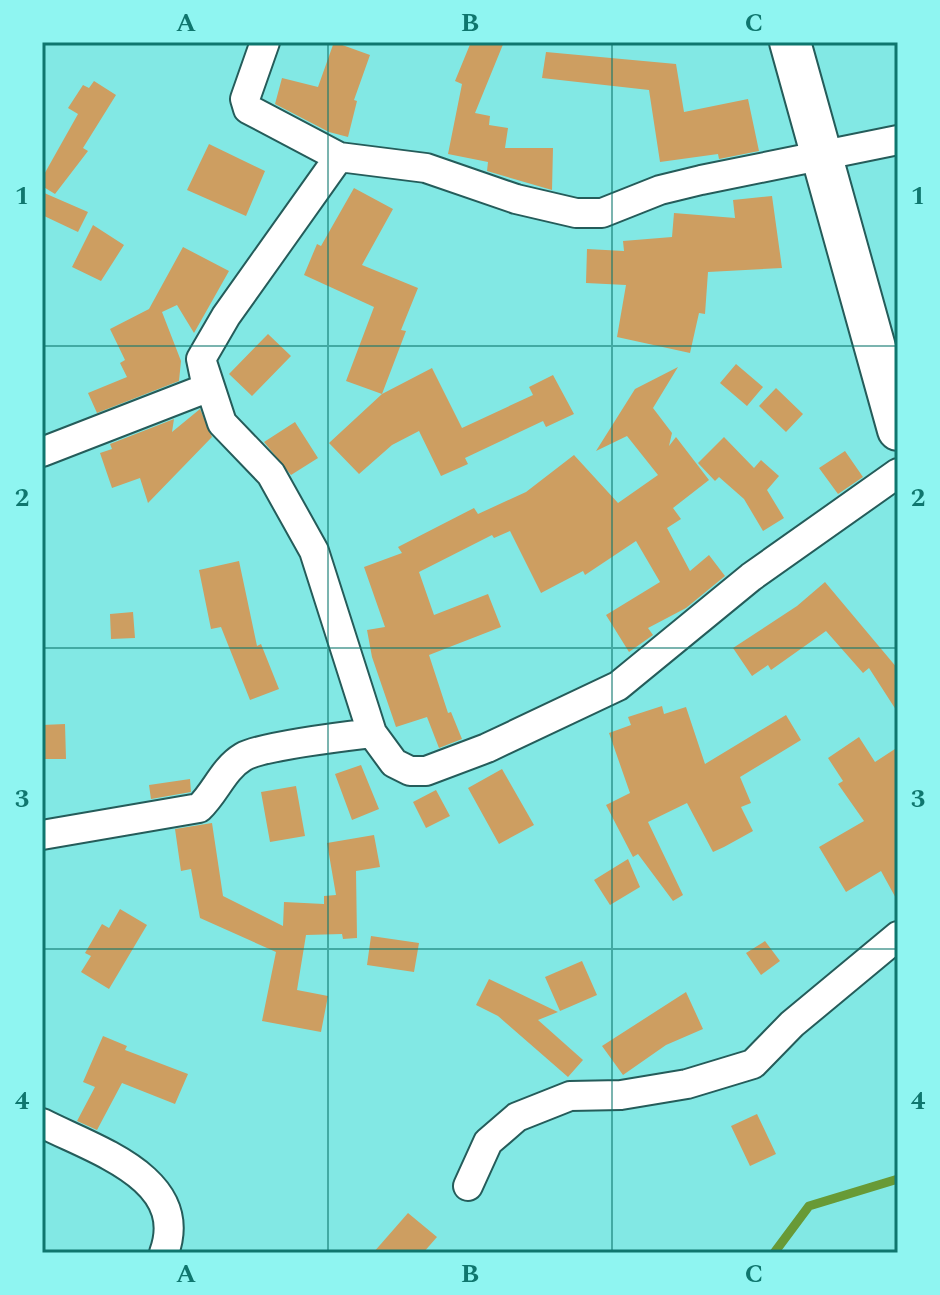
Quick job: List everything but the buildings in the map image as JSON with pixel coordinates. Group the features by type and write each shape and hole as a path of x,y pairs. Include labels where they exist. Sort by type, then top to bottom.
{"street":[{"path":"265,42 245,99 248,109 339,157 426,168 516,199 576,213 602,213 660,190 822,153 898,140"},
{"path":"790,42 898,430"},
{"path":"42,452 126,422 207,388 201,359 226,316 339,157"},
{"path":"201,359 222,423 271,474 314,551 372,733 394,763 410,771 426,771 487,748 618,686 751,577 898,473"},
{"path":"42,835 199,808 211,796 226,772 246,754 372,733"},
{"path":"468,1186 488,1142 517,1117 570,1096 621,1095 687,1084 753,1064 792,1024 898,936"},
{"path":"42,1123 151,1182 166,1207 169,1240 164,1253"}],"waterway":[{"path":"774,1253 809,1206 898,1179"}]}
